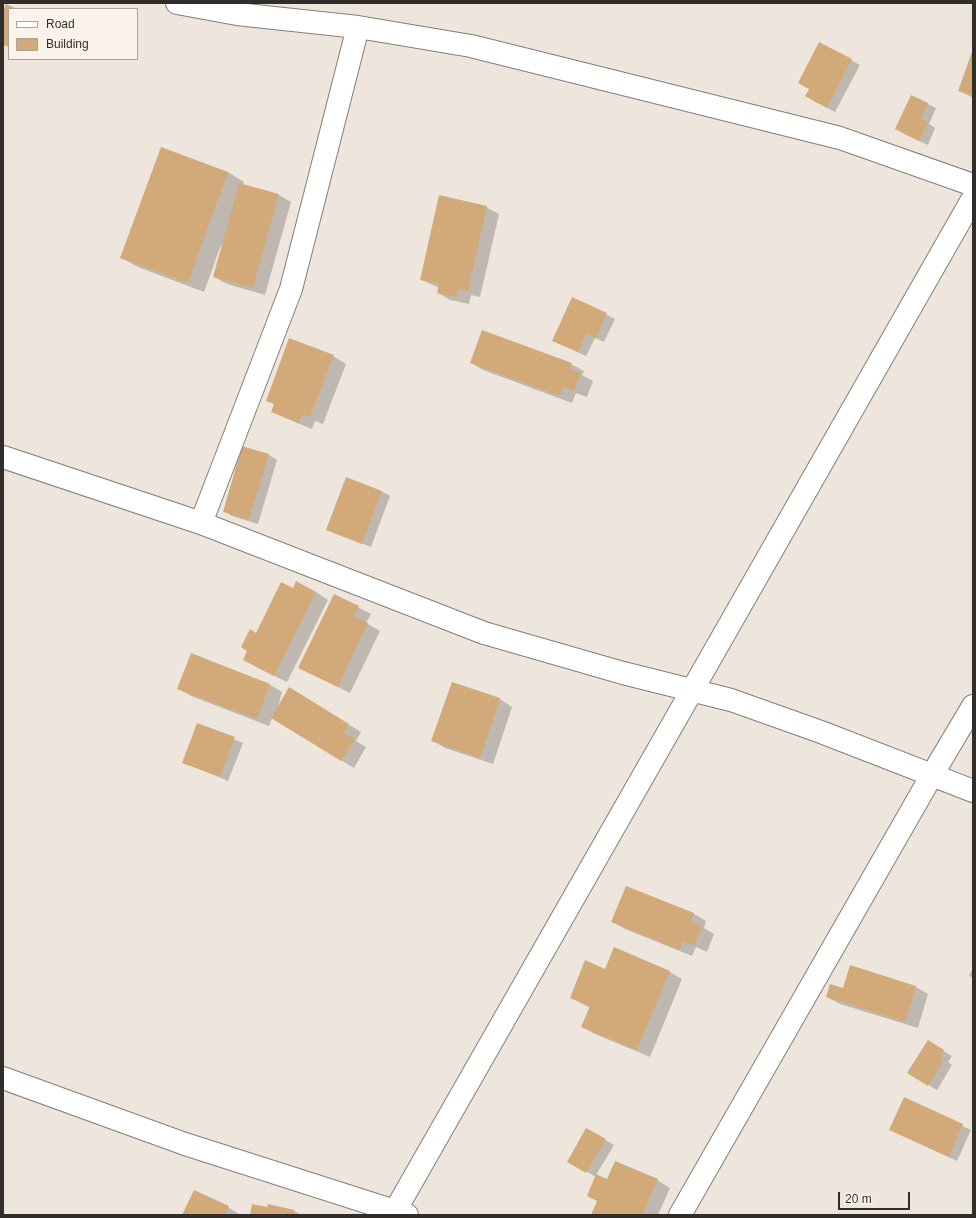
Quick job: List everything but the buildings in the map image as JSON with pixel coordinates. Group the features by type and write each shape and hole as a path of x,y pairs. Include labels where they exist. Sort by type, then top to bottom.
{"street":[{"path":"177,3 237,14 358,27 472,46 840,138 973,184"},
{"path":"201,523 291,288 358,27"},
{"path":"3,1078 186,1144 401,1213 692,690 973,198"},
{"path":"3,458 201,523 484,633 623,673 731,700 821,732 973,791"},
{"path":"680,1215 973,706"}]}
